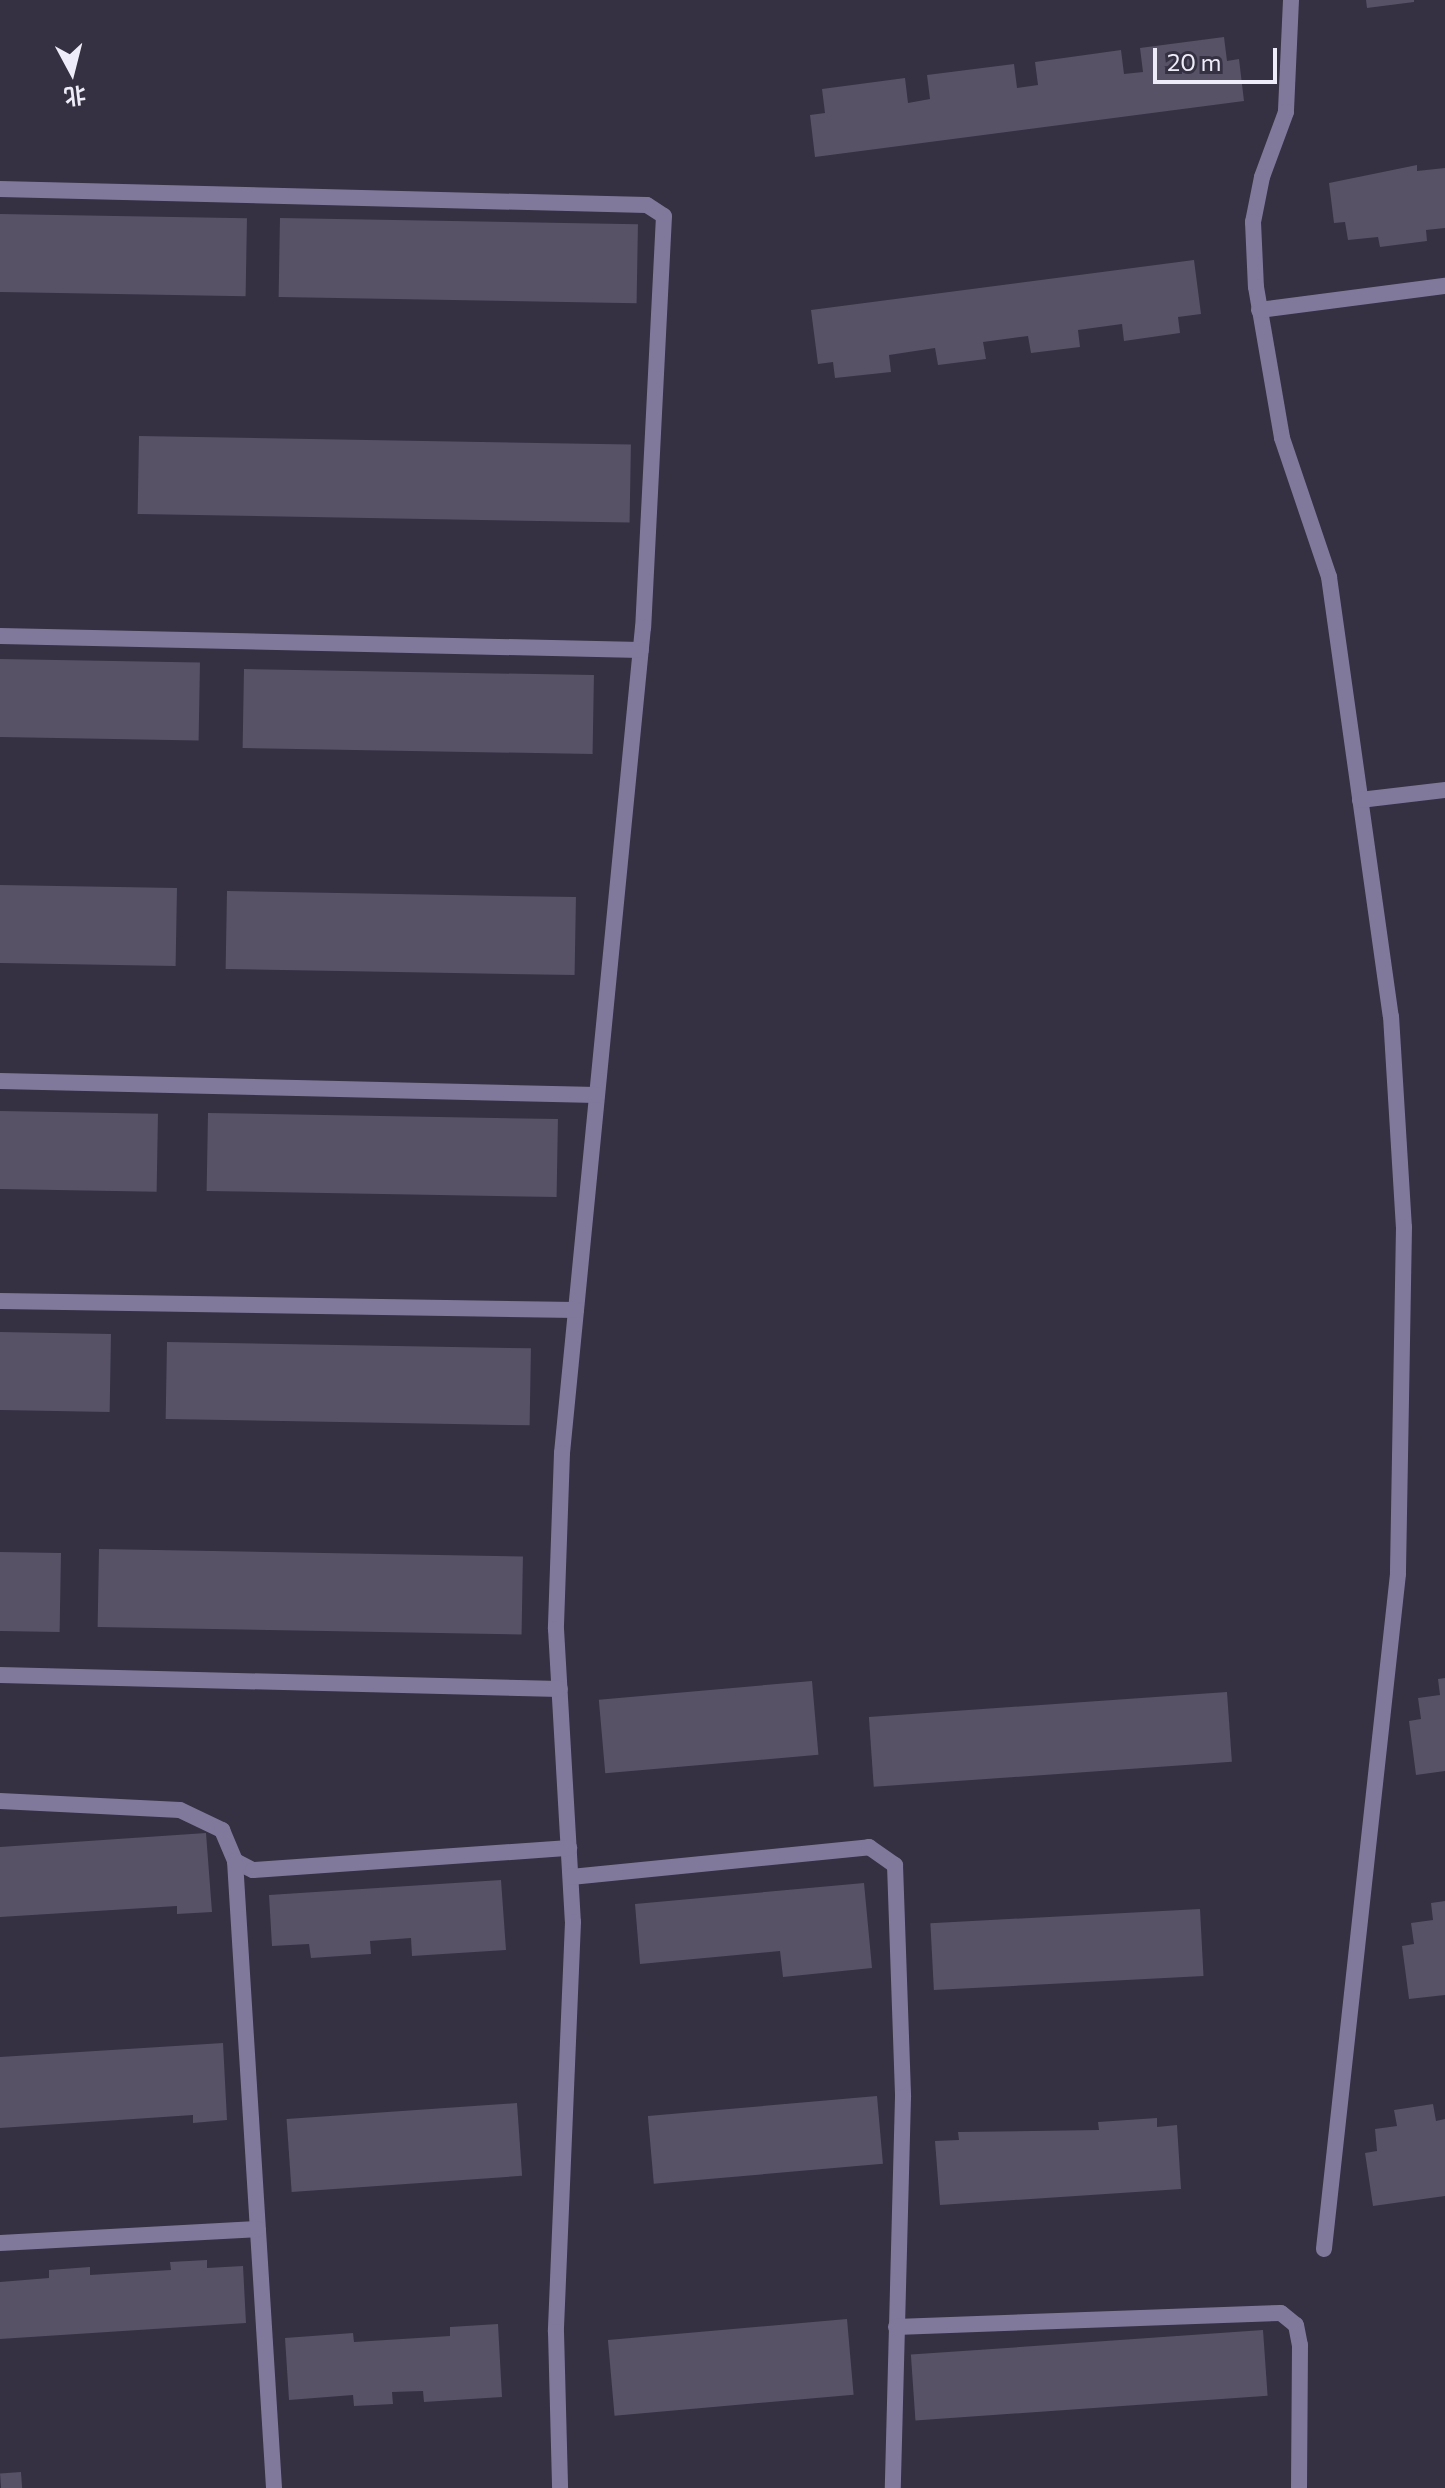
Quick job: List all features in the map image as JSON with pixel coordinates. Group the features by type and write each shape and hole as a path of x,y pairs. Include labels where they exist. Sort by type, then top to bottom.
{"lane":[{"path":"1291,0 1286,112 1262,177 1253,222 1259,310 1282,438 1301,508 1329,577 1391,1016 1404,1227 1398,1574 1324,2249"},
{"path":"0,189 647,205 664,216 641,650 562,1453 560,1689 571,1877 556,2332 560,2488"},
{"path":"1259,310 1445,286"},
{"path":"0,636 641,650"},
{"path":"1360,800 1445,790"},
{"path":"0,1081 597,1095"},
{"path":"0,1301 576,1310"},
{"path":"0,1675 560,1689"},
{"path":"0,1801 180,1810 222,1830 235,1861 274,2488"},
{"path":"571,1877 869,1847 895,1865 903,2097 893,2488"},
{"path":"235,1861 253,1870 274,1870 569,1848"},
{"path":"0,2243 258,2229"},
{"path":"896,2327 1281,2313 1296,2325 1300,2345 1299,2488"}],"building":[{"path":"1366,0 1414,0 1414,2 1367,8"},
{"path":"1224,37 1227,61 1239,59 1244,101 815,157 810,115 825,113 822,89 905,78 908,103 930,99 927,75 1014,64 1017,88 1038,85 1035,62 1121,50 1124,74 1143,72 1140,48"},
{"path":"1417,165 1417,171 1445,168 1445,228 1426,230 1427,241 1380,247 1378,237 1348,240 1345,222 1334,223 1329,183"},
{"path":"0,214 247,218 246,296 0,292"},
{"path":"280,218 638,224 637,303 279,297"},
{"path":"1194,260 1201,314 1178,317 1180,333 1124,341 1122,324 1078,330 1080,347 1031,353 1028,336 983,342 986,359 938,365 935,348 889,355 891,372 835,378 833,362 818,364 811,310"},
{"path":"139,436 631,445 630,523 138,514"},
{"path":"0,659 200,662 199,740 0,737"},
{"path":"244,669 594,675 593,754 243,748"},
{"path":"0,885 177,888 176,966 0,963"},
{"path":"227,891 576,897 575,975 226,969"},
{"path":"0,1111 158,1114 157,1192 0,1189"},
{"path":"208,1113 558,1119 557,1197 207,1191"},
{"path":"0,1332 111,1334 110,1412 0,1410"},
{"path":"167,1342 531,1348 530,1425 166,1419"},
{"path":"99,1549 523,1556 522,1634 98,1627"},
{"path":"0,1552 61,1553 60,1632 0,1631"},
{"path":"1445,1678 1445,1771 1416,1775 1409,1721 1421,1719 1418,1698 1440,1695 1438,1679"},
{"path":"812,1681 818,1755 605,1773 599,1700"},
{"path":"1227,1692 1232,1762 874,1787 869,1717"},
{"path":"206,1833 212,1912 177,1914 177,1906 0,1917 0,1847"},
{"path":"501,1880 506,1950 412,1956 411,1938 370,1941 371,1954 311,1958 309,1944 272,1946 269,1895"},
{"path":"864,1883 872,1968 783,1977 780,1951 640,1964 635,1904"},
{"path":"1445,1901 1445,1995 1409,1999 1402,1946 1414,1944 1411,1923 1433,1920 1431,1903"},
{"path":"1200,1909 1204,1976 934,1990 930,1923"},
{"path":"223,2043 227,2120 193,2123 193,2115 0,2128 0,2057"},
{"path":"877,2096 883,2164 654,2184 648,2116"},
{"path":"517,2103 522,2176 292,2192 287,2119"},
{"path":"1433,2104 1436,2121 1445,2119 1445,2196 1373,2206 1365,2153 1377,2151 1375,2129 1397,2126 1394,2110"},
{"path":"1157,2118 1157,2127 1177,2125 1181,2189 940,2205 935,2141 959,2140 958,2132 1099,2130 1098,2122"},
{"path":"207,2260 207,2268 243,2266 246,2323 0,2339 0,2282 49,2278 49,2270 90,2267 90,2275 171,2270 170,2262"},
{"path":"847,2319 854,2395 615,2416 608,2340"},
{"path":"498,2324 502,2397 424,2402 423,2391 392,2392 393,2404 354,2406 353,2395 289,2400 285,2338 353,2333 354,2342 450,2336 450,2327"},
{"path":"1263,2330 1268,2396 915,2420 911,2355"},
{"path":"21,2472 22,2488 1,2488 0,2473"}]}
